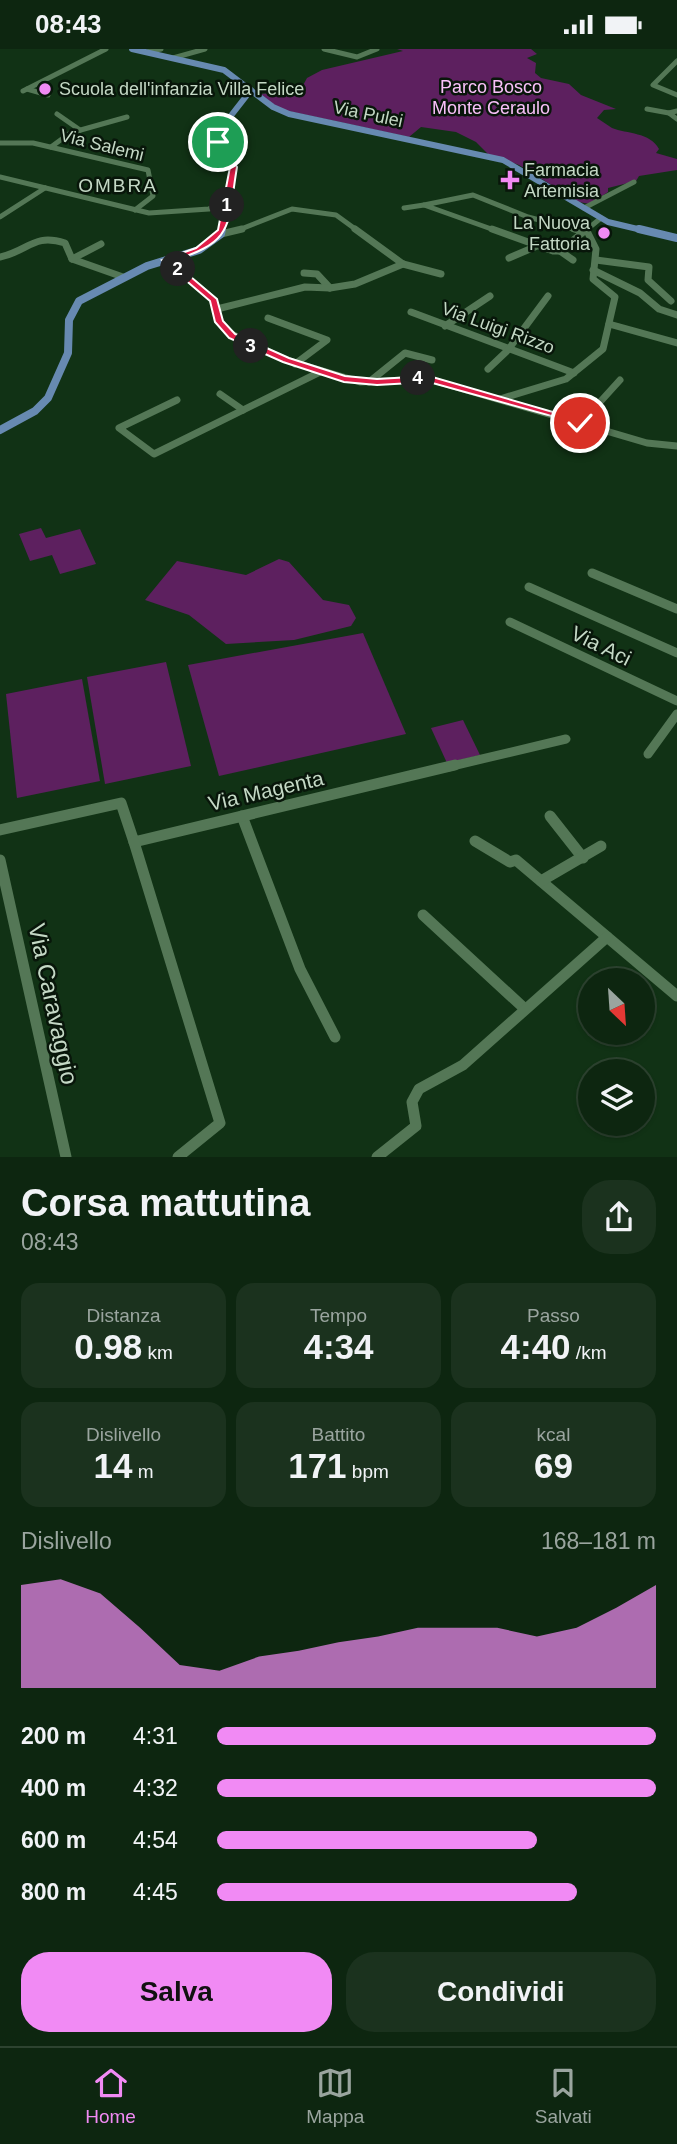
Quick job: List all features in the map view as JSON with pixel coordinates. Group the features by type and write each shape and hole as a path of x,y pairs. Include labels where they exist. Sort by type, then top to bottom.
{"main road":[{"name":"Via Pulei","path":"132,49 160,51 173,58 224,70 262,99 289,114 503,160 602,219 677,237"},
{"path":"0,430 30,415 48,398 68,353 69,320 75,305 89,293 123,277 199,250 221,234 233,167 219,145 218,136 220,127 247,101 251,90"},
{"path":"247,101 262,99"}],"street":[{"path":"48,95 25,90 106,49"},
{"path":"173,58 205,49"},
{"path":"326,49 357,57 377,49"},
{"path":"677,61 653,85 677,95"},
{"path":"647,109 668,113 677,119"},
{"path":"668,113 677,111"},
{"path":"57,114 80,130"},
{"path":"51,147 70,133 127,117"},
{"name":"Via Salemi","path":"0,143 33,143 149,170 153,196 135,210"},
{"path":"0,177 153,213 209,209 228,198"},
{"path":"584,208 634,182"},
{"path":"0,217 45,188"},
{"path":"404,208 470,194 528,217 583,232 597,245 594,280 615,295 603,349 566,379 498,399"},
{"path":"424,205 537,246 560,251 573,260"},
{"path":"221,234 298,209 344,219 361,236 403,264 441,274"},
{"path":"560,251 602,219"},
{"path":"0,257 16,253 33,239 46,237 65,243 72,259 123,277"},
{"path":"72,259 101,244"},
{"path":"509,258 537,246"},
{"path":"0,250 16,253"},
{"path":"166,260 210,295 222,326 236,339 295,363 320,372 369,382 429,379 647,443 677,446"},
{"path":"596,260 649,267 648,280 671,301"},
{"path":"217,309 256,302 305,287 330,288 355,284 403,264"},
{"path":"593,269 640,293 659,309 677,315"},
{"path":"304,272 317,274 330,288"},
{"path":"445,326 490,296"},
{"path":"488,369 508,350 548,296"},
{"name":"Via Luigi Rizzo","path":"411,312 574,373"},
{"path":"268,318 327,340 295,363"},
{"path":"609,324 677,343"},
{"path":"369,382 405,353 432,360"},
{"path":"177,400 119,428 154,454 320,372"},
{"path":"580,423 620,380"},
{"path":"219,394 243,410"},
{"path":"592,573 677,609"},
{"path":"530,587 677,653"},
{"name":"Via Aci","path":"510,622 677,701"},
{"path":"648,754 677,714"},
{"name":"Via Magenta","path":"134,842 566,739"},
{"path":"0,830 121,803 220,1123 178,1157"},
{"path":"242,816 300,969 335,1037"},
{"path":"550,816 583,859"},
{"path":"475,841 510,862 516,860 677,996"},
{"path":"541,881 555,870 583,859 601,846"},
{"name":"Via Caravaggio","path":"0,860 66,1157"},
{"path":"423,915 525,1009"},
{"path":"377,1157 416,1126 412,1102 419,1089 463,1065 607,937"}],"green space":[{"name":"Parco Bosco Monte Ceraulo","path":"397,49 531,49 537,54 527,58 536,63 535,73 541,78 569,84 581,95 616,109 604,110 597,118 612,128 650,139 659,149 656,153 677,159 677,170 639,176 636,181 608,188 608,192 590,204 579,202 519,165 488,154 476,142 456,132 421,127 409,137 279,109 260,94 300,91 307,78 322,70 403,51"},
{"path":"41,528 46,538 80,529 96,564 60,574 52,555 30,561 19,534"},
{"path":"279,559 289,562 323,600 349,605 356,618 351,626 294,640 226,644 189,615 145,600 177,561 246,575"},
{"path":"363,633 406,734 219,776 188,665"},
{"path":"166,662 191,766 105,784 87,677"},
{"path":"82,679 100,781 17,798 6,694"},
{"path":"463,720 480,755 447,763 431,728"}],"place":[{"name":"Scuola dell'infanzia Villa Felice","path":"45,89"},
{"name":"Farmacia Artemisia","path":"510,180"},
{"name":"La Nuova Fattoria","path":"604,233"}],"district":[{"name":"OMBRA","path":"118,185"}],"route":[{"path":"218,142 233,167 221,234 199,250 166,260 210,295 214,300 219,322 232,336 286,360 344,379 360,382 429,379 580,423"}]}
